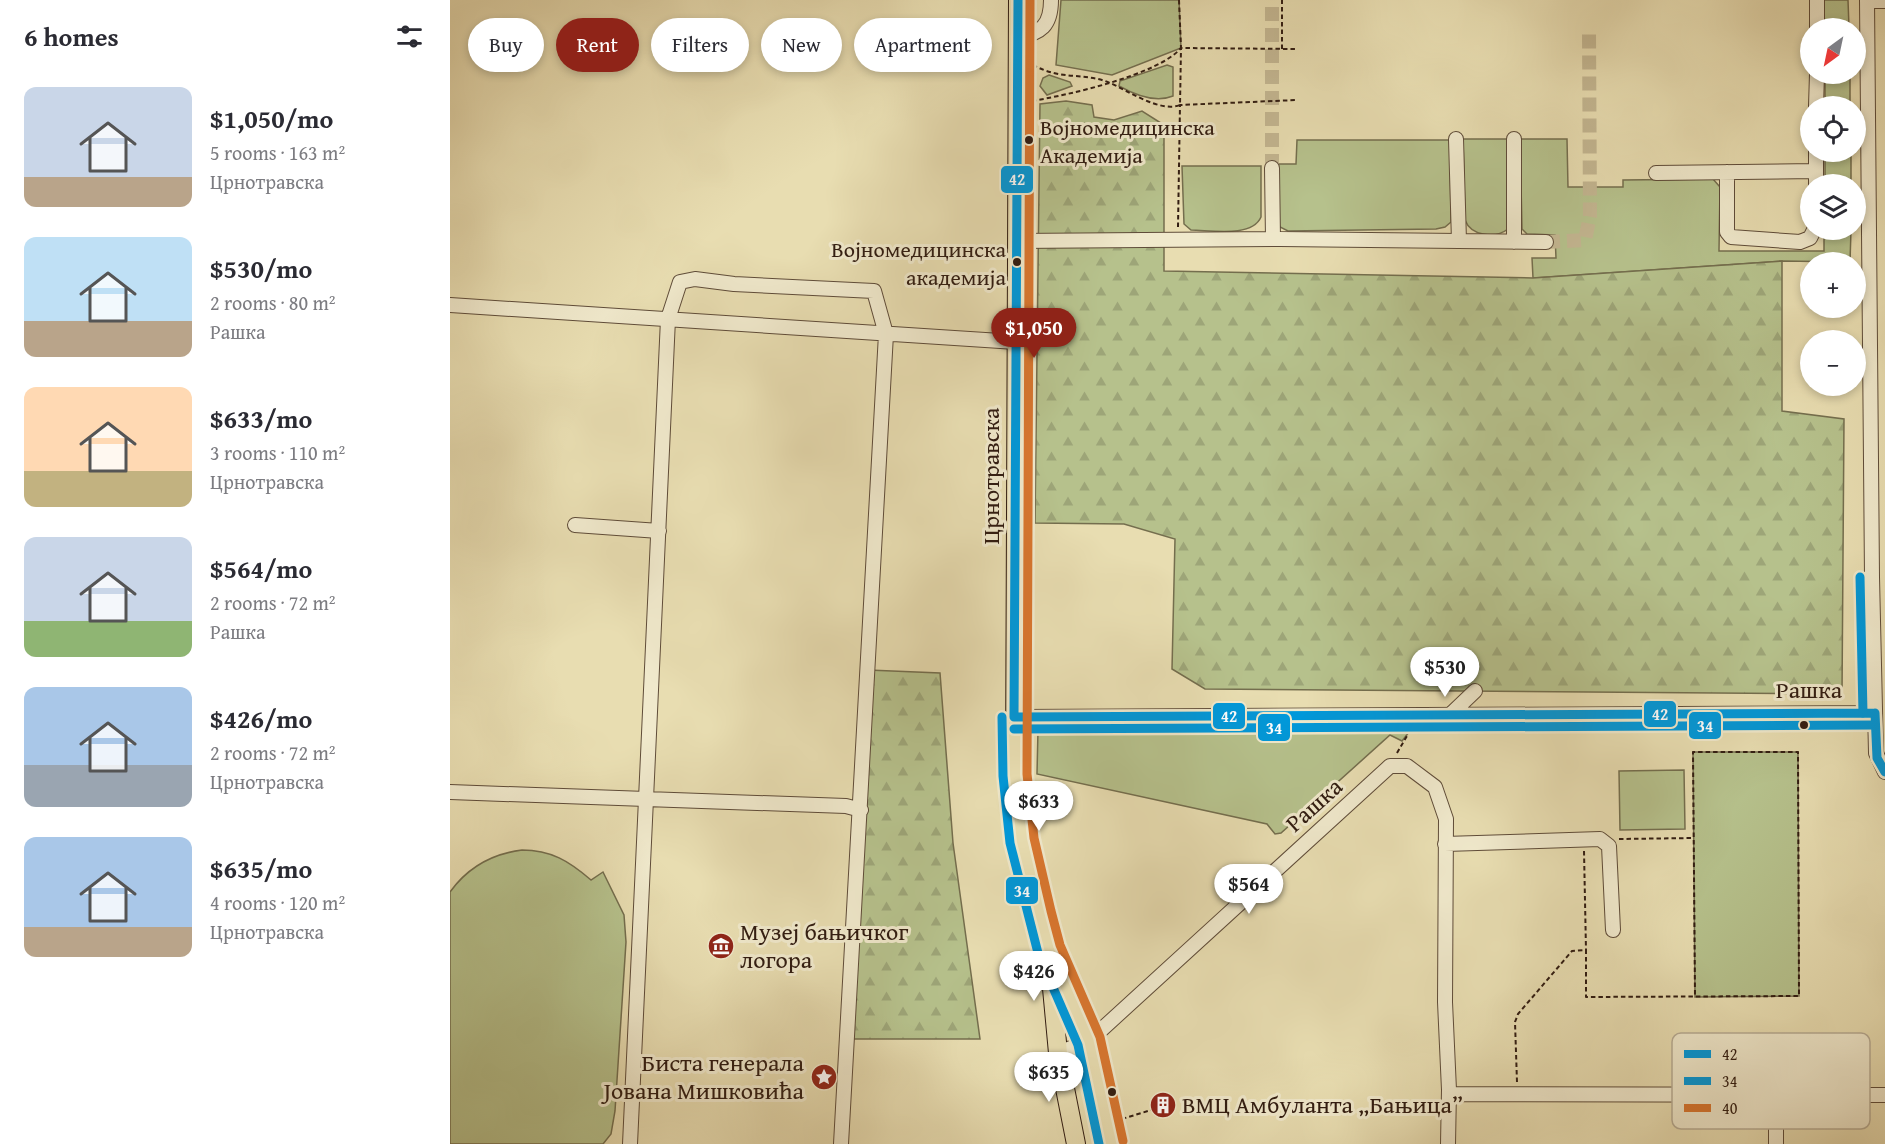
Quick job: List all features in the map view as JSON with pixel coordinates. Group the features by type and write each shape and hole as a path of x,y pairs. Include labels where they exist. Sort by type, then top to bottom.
{"main road":[{"name":"Црнотравска","path":"1018,0 1015,775 1022,840 1049,949 1058,1053 1076,1144"},
{"name":"Црнотравска","path":"1049,949 1089,1041 1111,1144"}],"street":[{"path":"1017,38 1044,27 1051,16 1051,0"},
{"path":"1817,0 1817,18"},
{"path":"1885,1 1867,1 1878,540 1875,713 1877,758 1885,772"},
{"path":"1456,139 1458,241"},
{"path":"1514,139 1514,242"},
{"path":"1272,168 1273,239"},
{"path":"1726,172 1727,232 1731,237 1800,242 1805,240"},
{"path":"1656,173 1726,172 1800,177"},
{"path":"1016,241 1273,239 1546,242"},
{"path":"630,1144 668,319 680,282 694,279 734,284 874,291 886,334 841,1144"},
{"path":"450,305 1016,342"},
{"path":"575,525 659,531"},
{"path":"1452,714 1475,691"},
{"name":"Рашка","path":"1014,717 1875,713"},
{"path":"1390,766 1407,766 1435,787 1446,819 1445,1002 1449,1094 1448,1144"},
{"name":"Рашка","path":"1058,1053 1089,1041 1390,766"},
{"path":"450,792 846,806 861,810"},
{"path":"1446,844 1600,839 1609,846 1613,930"},
{"path":"1449,1094 1672,1094"},
{"path":"1870,1095 1885,1095"}],"path":[{"path":"1178,240 1181,48 1179,0"},
{"path":"1282,0 1282,48"},
{"path":"1028,102 1109,82 1170,59 1181,48 1297,48"},
{"path":"1028,62 1054,75 1109,82 1148,101 1174,107 1297,100"},
{"path":"1390,766 1420,714"},
{"path":"1584,840 1586,997 1695,997 1799,996 1798,752 1694,752 1695,997"},
{"path":"1600,839 1694,838"},
{"path":"1517,1094 1515,1022 1518,1014 1572,951 1586,951"},
{"path":"1117,1120 1151,1110"}],"green space":[{"path":"1061,0 1179,0 1181,48 1112,75 1056,65"},
{"path":"1823,0 1848,0 1849,18 1824,18"},
{"path":"1167,65 1173,67 1173,96 1160,99 1146,97 1119,86 1120,81"},
{"path":"1049,75 1070,82 1072,86 1047,95 1040,86 1043,78"},
{"path":"1825,84 1850,84 1850,96 1825,96"},
{"path":"1066,101 1092,105 1094,117 1114,120 1142,111 1164,125 1164,271 1533,278 1782,261 1782,411 1844,419 1842,694 1205,689 1172,669 1175,539 1124,524 1035,523 1040,104"},
{"path":"1463,139 1508,139 1508,229 1503,232 1490,235 1478,233 1472,230 1465,220"},
{"path":"1520,139 1567,139 1568,187 1623,187 1623,180 1713,179 1720,187 1719,251 1824,251 1824,240 1851,240 1850,252 1800,252 1800,261 1533,278 1532,258 1556,258 1555,235 1527,234 1522,229"},
{"path":"1297,140 1450,140 1451,222 1445,227 1436,229 1288,231 1280,227 1277,220 1276,164 1296,164"},
{"path":"1825,162 1851,162 1851,174 1825,174"},
{"path":"1182,166 1261,166 1261,217 1256,224 1240,230 1191,230 1184,224"},
{"path":"868,670 940,673 953,843 980,1039 847,1039"},
{"path":"1055,724 1413,727 1402,741 1390,735 1281,833 1275,834 1267,824 1037,774 1038,730"},
{"path":"1693,752 1798,752 1799,996 1695,997"},
{"path":"1684,770 1685,829 1620,830 1619,771"},
{"path":"522,850 551,854 575,867 591,880 603,872 624,915 626,942 615,1111 611,1134 603,1144 450,1144 450,892 464,875 481,863 490,858"}],"tunnel":[{"path":"1272,0 1272,168"},
{"path":"1546,242 1585,240 1590,216 1589,32"}],"transit line":[{"name":"42","path":"1014,717 1018,0"},
{"name":"40","path":"1030,0 1027,774 1034,838 1051,911 1060,945 1100,1037 1123,1141"},
{"name":"34","path":"1860,577 1863,713"},
{"name":"42","path":"1875,713 1877,758 1885,772"},
{"name":"42","path":"1014,717 1875,713"},
{"name":"34","path":"1002,717 1003,776 1010,843 1038,953 1078,1045 1099,1144"},
{"name":"34","path":"1014,729 1875,725"}],"place":[{"name":"Војномедицинска Академија","path":"1029,140"},
{"name":"Војномедицинска академија","path":"1017,262"},
{"name":"Музеј бањичког логора","path":"721,946"},
{"name":"Биста генерала Јована Мишковића","path":"824,1077"},
{"name":"ВМЦ Амбуланта „Бањица”","path":"1163,1105"}]}
